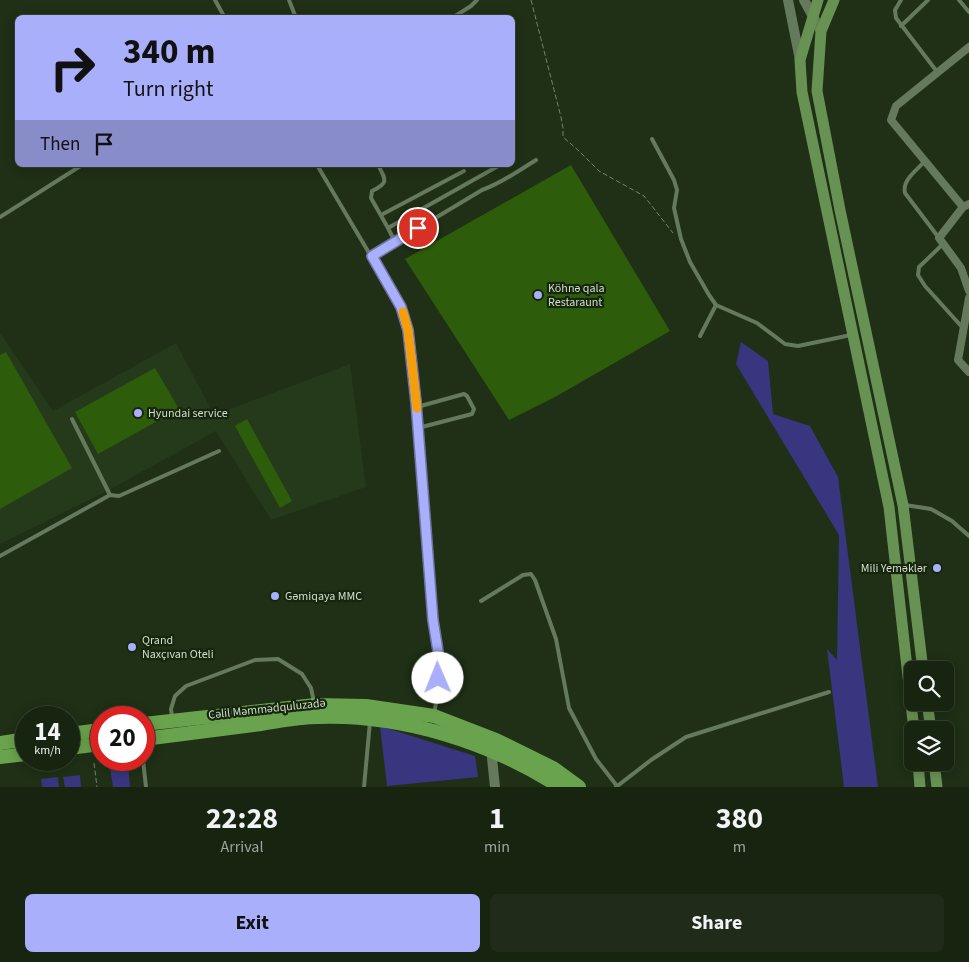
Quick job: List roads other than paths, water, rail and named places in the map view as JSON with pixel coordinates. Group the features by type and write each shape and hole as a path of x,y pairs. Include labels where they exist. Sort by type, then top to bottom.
{"highway":[{"path":"155,723 366,706 434,716 494,746 553,768 578,787"},
{"name":"Cəlil Məmmədquluzadə","path":"155,738 316,711 370,718 432,730 494,746 556,786"},
{"path":"0,743 15,741"},
{"path":"2,754 15,754"}],"main road":[{"path":"788,0 800,60 802,92 889,507 913,721"},
{"path":"804,0 821,31"},
{"path":"800,60 818,0"},
{"path":"834,0 821,31 817,91 840,210 903,505 922,661"},
{"path":"494,746 495,787"},
{"path":"919,771 920,787"},
{"path":"935,771 938,787"}],"street":[{"path":"969,47 896,106 890,120 966,206 941,241 961,268 969,291"},
{"path":"969,298 958,360 969,372"}],"lane":[{"path":"215,0 224,15"},
{"path":"289,0 295,15"},
{"path":"457,15 477,0"},
{"path":"901,0 895,10 896,18 938,73"},
{"path":"901,26 928,0"},
{"path":"959,0 969,12"},
{"path":"652,139 674,180 677,190 674,208 681,239 690,262 716,305 757,323 785,344 791,346 853,335"},
{"path":"372,256 536,160"},
{"path":"925,161 906,181 904,194 941,241 919,267 918,275 925,286 964,329"},
{"path":"0,217 79,167"},
{"path":"318,167 401,307 408,330 417,407 438,663 438,692 434,716"},
{"path":"379,167 385,178 385,183 370,193 395,242"},
{"path":"388,228 496,167"},
{"path":"381,215 464,171"},
{"path":"700,336 716,305"},
{"path":"417,407 464,394 467,396 474,412 418,428"},
{"path":"72,418 110,495"},
{"path":"0,556 110,495 119,496 219,451"},
{"path":"903,505 930,509 952,521 969,536"},
{"path":"481,601 523,575 531,574 535,580 556,640 569,708 596,759 617,787 686,737 829,692"},
{"path":"174,735 170,708 175,696 186,686 255,660 278,659 302,674 311,688 316,711"},
{"path":"364,787 370,718"},
{"path":"144,771 146,787"}],"place":[{"name":"Köhnə qala Restaraunt","path":"538,295"},
{"name":"Hyundai service","path":"138,413"},
{"name":"Mili Yeməklər","path":"937,568"},
{"name":"Gəmiqaya MMC","path":"275,596"},
{"name":"Qrand Naxçıvan Oteli","path":"132,647"}]}
